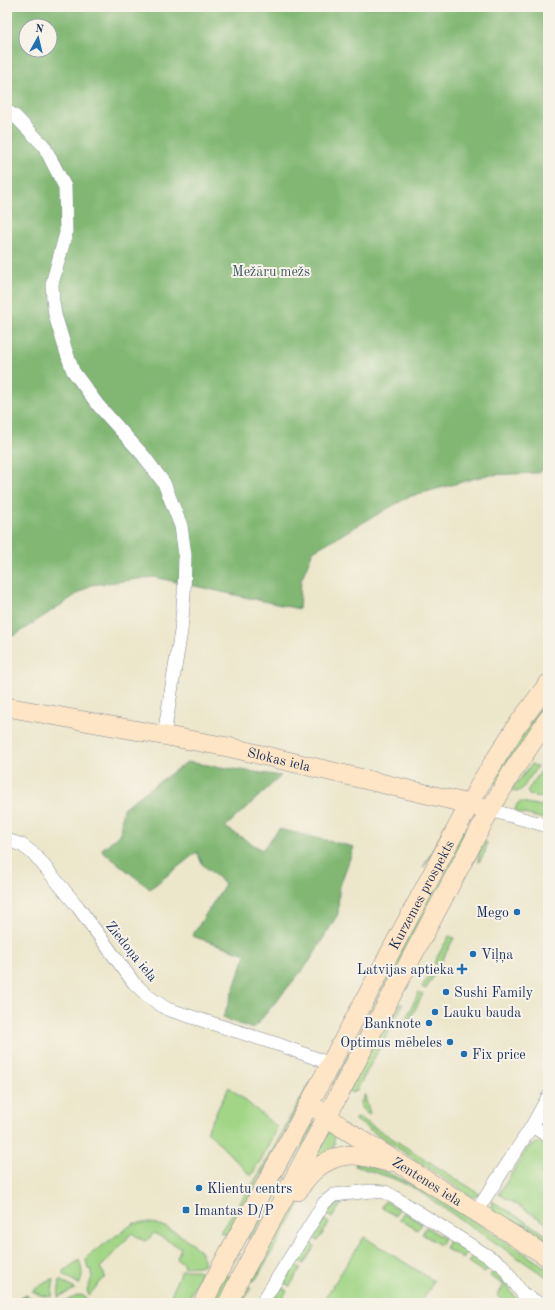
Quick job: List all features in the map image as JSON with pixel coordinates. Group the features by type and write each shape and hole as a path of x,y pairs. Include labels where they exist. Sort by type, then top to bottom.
{"main road":[{"name":"Kurzemes prospekts","path":"203,1303 221,1266 331,1064 469,804 516,727 548,684"},
{"name":"Slokas iela","path":"7,707 228,746 490,810"},
{"name":"Kurzemes prospekts","path":"228,1303 237,1283 328,1116 490,810 512,772 548,718"},
{"name":"Zentenes iela","path":"309,1104 343,1128 548,1257"},
{"path":"281,1203 289,1199 298,1191 314,1170 325,1162 338,1157 355,1155 404,1165"}],"street":[{"path":"7,111 16,117 44,146 65,187 66,233 52,284 55,315 73,371 98,405 143,455 164,483 181,526 185,555 181,632 164,735"},
{"name":"Slokas iela","path":"490,810 548,826"},
{"name":"Ziedoņa iela","path":"7,840 22,845 35,855 78,907 134,982 157,1003 167,1009 280,1045 331,1064"},
{"path":"476,1212 532,1126 548,1097"},
{"path":"532,1126 548,1136"},
{"path":"262,1303 324,1202 334,1195 371,1191 385,1192 394,1197 502,1265 522,1293 538,1303"}],"green space":[{"name":"Mežāru mežs","path":"7,7 548,7 548,466 538,473 487,475 408,497 313,551 301,580 299,609 154,577 91,585 15,635 7,637"},
{"path":"548,696 548,709 519,750 498,785 491,780"},
{"path":"548,761 548,767 543,775 548,779 548,798 529,795 527,791"},
{"path":"187,762 281,776 225,827 262,850 279,829 354,847 339,888 338,914 309,962 253,1029 223,1018 246,954 192,936 225,884 202,864 197,852 150,889 101,850 120,834 123,808"},
{"path":"532,764 537,767 522,789 517,792 511,790"},
{"path":"521,802 548,807 548,820 516,812 515,809 518,803"},
{"path":"447,823 450,823 442,841 423,868"},
{"path":"463,829 471,834 337,1086 333,1084 364,1025 374,1002"},
{"path":"482,840 487,843 485,852 478,862 479,847"},
{"path":"449,936 454,938 439,966 434,963"},
{"path":"432,970 436,972 426,989 422,987"},
{"path":"419,992 423,994 406,1027 403,1025"},
{"path":"394,1004 403,1004 357,1090 352,1093 349,1091"},
{"path":"313,1080 228,1236 220,1232 259,1174 310,1082"},
{"path":"229,1087 277,1127 262,1158 251,1176 207,1131"},
{"path":"364,1095 370,1113 369,1115 361,1106"},
{"path":"360,1118 480,1194 475,1197 470,1196 354,1119"},
{"path":"316,1122 252,1237 246,1239 307,1127"},
{"path":"329,1132 335,1135 333,1153 312,1160"},
{"path":"540,1142 548,1147 548,1162 540,1175 548,1180 548,1224 499,1194 528,1147"},
{"path":"356,1163 378,1169 399,1178 453,1208 548,1269 548,1278 414,1188 392,1178 355,1166"},
{"path":"335,1164 336,1168 319,1176 308,1190 256,1279 252,1281 248,1278 252,1269 277,1236 306,1185"},
{"path":"385,1201 399,1209 395,1216 381,1207"},
{"path":"492,1201 545,1234 546,1240 517,1227 495,1213 491,1207"},
{"path":"339,1203 341,1204 332,1218 327,1215 332,1207"},
{"path":"404,1212 422,1224 417,1230 399,1219"},
{"path":"324,1220 329,1223 318,1241 313,1238"},
{"path":"134,1223 156,1224 181,1236 195,1246 200,1252 204,1258 204,1264 199,1266 183,1267 184,1263 178,1260 177,1257 181,1248 154,1233 149,1239 144,1241 132,1233 100,1268 105,1277 89,1295 87,1291 92,1277 92,1270 88,1269 86,1260 88,1256"},
{"path":"426,1227 444,1238 440,1245 422,1234"},
{"path":"364,1237 434,1281 421,1303 336,1303 325,1298"},
{"path":"449,1241 467,1252 463,1259 445,1248"},
{"path":"310,1242 315,1246 304,1264 298,1260"},
{"path":"473,1255 490,1266 485,1273 468,1262"},
{"path":"79,1260 82,1278 79,1284 63,1274 65,1270"},
{"path":"295,1265 301,1268 290,1286 284,1283"},
{"path":"495,1269 516,1298 513,1303 507,1303 497,1296 504,1285 490,1276"},
{"path":"181,1270 197,1270 201,1272 187,1303 168,1303"},
{"path":"225,1274 232,1278 220,1303 211,1303"},
{"path":"54,1279 52,1297 40,1295 32,1291 50,1280"},
{"path":"60,1280 75,1289 58,1297"},
{"path":"245,1284 250,1288 250,1290 243,1303 237,1303"},
{"path":"281,1287 287,1291 279,1303 275,1303 275,1296"},
{"path":"26,1295 33,1300 33,1303 13,1303"},
{"path":"80,1295 84,1296 91,1303 85,1301 83,1303 60,1303"}],"place":[{"name":"Mego","path":"517,912"},
{"name":"Viļņa","path":"473,954"},
{"name":"Latvijas aptieka","path":"462,969"},
{"name":"Sushi Family","path":"446,992"},
{"name":"Lauku bauda","path":"435,1012"},
{"name":"Banknote","path":"429,1023"},
{"name":"Optimus mēbeles","path":"450,1042"},
{"name":"Fix price","path":"464,1054"},
{"name":"Klientu centrs","path":"199,1188"},
{"name":"Imantas D/P","path":"186,1210"}]}
